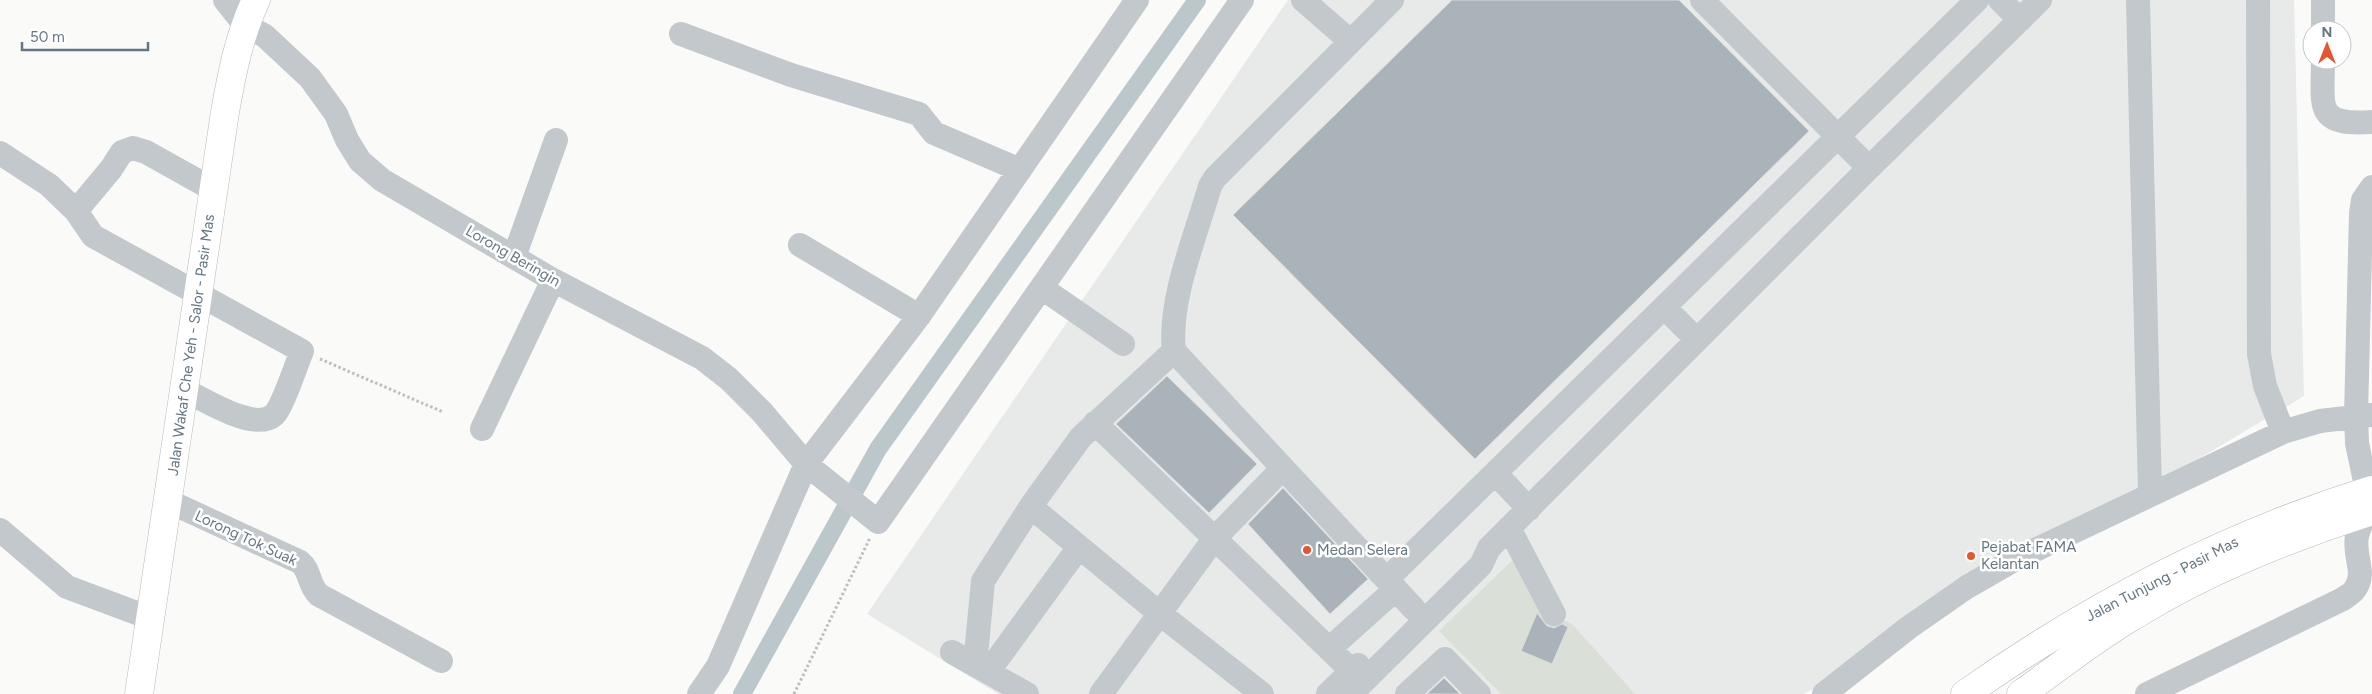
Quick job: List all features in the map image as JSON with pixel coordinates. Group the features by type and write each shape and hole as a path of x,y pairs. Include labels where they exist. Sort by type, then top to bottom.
{"main road":[{"name":"Jalan Wakaf Che Yeh - Salor - Pasir Mas","path":"139,694 232,73 244,24 256,0"},
{"name":"Jalan Tunjung - Pasir Mas","path":"1965,694 2011,662 2063,630 2176,569 2236,540 2370,501"},
{"name":"Jalan Tunjung - Pasir Mas","path":"2021,694 2131,616 2184,586 2370,501"}],"street":[{"path":"225,0 244,24"},
{"path":"699,694 718,666 806,464 919,316 1137,0"},
{"path":"875,520 1042,288 1242,0"},
{"path":"1303,0 1350,41"},
{"path":"1392,0 1227,164 1210,186 1175,304 1171,330 1174,351 1414,610"},
{"path":"1702,0 1869,168"},
{"path":"1329,649 1495,473 1977,0"},
{"path":"2000,0 2020,20"},
{"path":"1328,694 1466,558 1489,548 1510,528 1869,168 2040,0"},
{"path":"2138,0 2150,494"},
{"path":"2258,0 2259,354 2265,386 2283,432"},
{"path":"2323,0 2323,20"},
{"name":"Lorong Beringin","path":"244,24 266,36 310,78 336,114 347,140 360,161 382,180 553,280 702,358 729,378 762,412 806,464 875,520"},
{"path":"681,34 791,74 919,114 934,133 1020,170"},
{"path":"2323,70 2324,108 2332,118 2348,124 2372,122"},
{"path":"514,257 556,140"},
{"path":"76,211 111,169 122,152 133,148 146,152 214,190"},
{"path":"0,152 49,185 76,211 93,236 198,296 302,351 275,414 266,420 246,419 184,390"},
{"path":"2146,694 2343,599 2355,589 2360,580 2355,539 2357,529 2370,501 2357,443 2364,416 2365,323 2362,207 2363,200 2372,187"},
{"path":"800,245 919,316"},
{"path":"482,429 553,280"},
{"path":"1042,288 1123,344"},
{"path":"1664,307 1697,340"},
{"path":"982,668 983,581 1031,506 1081,437 1174,351"},
{"path":"1824,694 1908,628 1967,587 2014,560 2283,432 2320,421 2364,416"},
{"path":"1096,423 1214,540 1352,670"},
{"path":"1101,694 1214,540 1283,468"},
{"path":"1495,473 1529,508"},
{"name":"Lorong Tok Suak","path":"168,501 300,562 305,567 313,589 318,595 440,661"},
{"path":"1031,506 1159,613 1262,694"},
{"path":"1510,528 1554,614"},
{"path":"0,530 67,587 150,618"},
{"path":"982,668 1079,547"},
{"path":"1351,694 1481,565 1489,548"},
{"path":"952,652 1027,694"},
{"path":"1408,694 1445,659 1479,694"}],"path":[{"path":"302,351 443,412"},
{"path":"794,694 875,520"}],"shaded area":[{"path":"1288,0 2294,0 2304,396 1804,694 998,694 867,614"},
{"path":"1519,554 1542,610 1572,624 1635,694 1501,694 1439,631"}],"building":[{"path":"1452,0 1679,0 1809,131 1475,459 1233,215"},
{"path":"1167,376 1257,464 1209,513 1116,424"},
{"name":"Medan Selera","path":"1283,488 1368,579 1330,614 1248,524"},
{"path":"1537,613 1547,626 1554,628 1562,624 1568,627 1552,664 1521,651"},
{"path":"1444,678 1460,694 1427,694"}],"waterway":[{"path":"742,694 878,449 1197,0"}],"place":[{"name":"Medan Selera","path":"1307,550"},
{"name":"Pejabat FAMA Kelantan","path":"1971,556"}]}
